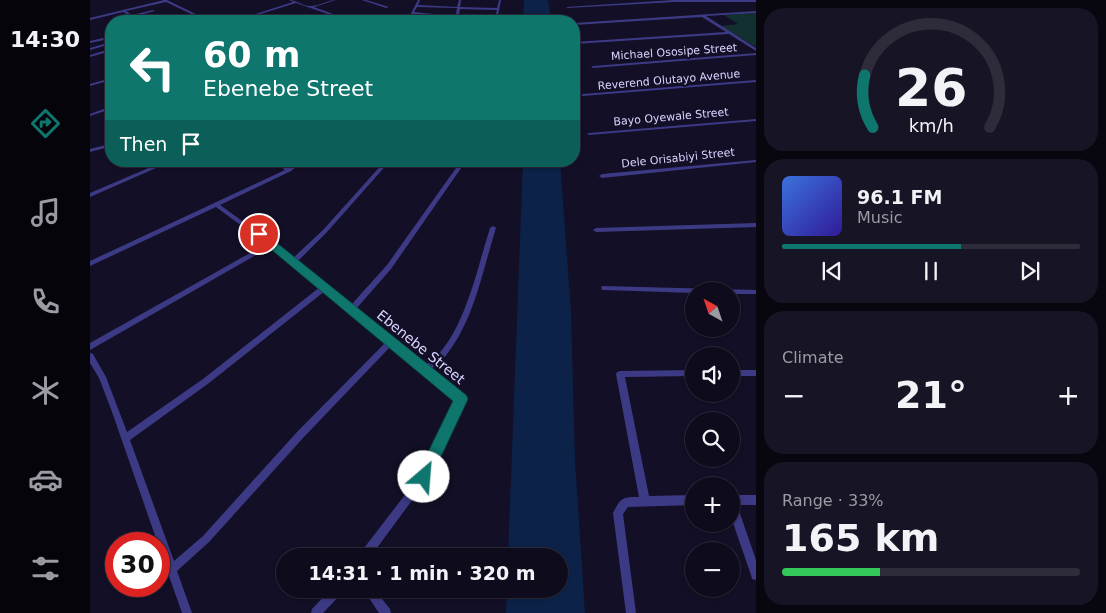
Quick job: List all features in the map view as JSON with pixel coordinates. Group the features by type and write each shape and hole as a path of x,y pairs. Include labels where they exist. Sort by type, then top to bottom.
{"street":[{"path":"290,0 333,15"},
{"path":"311,7 336,0"},
{"path":"363,0 387,7"},
{"path":"419,0 413,13 443,15"},
{"path":"458,15 460,0"},
{"path":"496,15 500,0"},
{"path":"162,1 186,15"},
{"path":"106,15 162,1 194,15"},
{"path":"568,7 674,1 756,1"},
{"path":"255,15 297,2"},
{"path":"416,6 497,9"},
{"path":"123,11 130,15"},
{"path":"136,15 152,11"},
{"path":"580,24 756,12"},
{"path":"90,19 105,15"},
{"path":"703,16 756,50"},
{"path":"580,43 728,33"},
{"path":"90,42 103,39"},
{"path":"90,49 105,45"},
{"path":"90,56 105,52"},
{"name":"Michael Ososipe Street","path":"593,67 756,54"},
{"path":"90,83 105,79"},
{"name":"Reverend Olutayo Avenue","path":"583,96 756,81"},
{"path":"90,114 105,110"},
{"name":"Bayo Oyewale Street","path":"588,134 756,120"},
{"path":"90,151 105,146"},
{"name":"Dele Orisabiyi Street","path":"602,176 756,161"},
{"path":"90,195 156,167"},
{"path":"284,167 289,170"},
{"path":"90,264 293,167"},
{"path":"294,261 325,231 383,167"},
{"path":"352,308 390,267 460,167"},
{"name":"Ebenebe Street","path":"217,205 272,243 352,308 424,371 461,399 459,407 424,477 371,548"},
{"path":"596,230 756,225"},
{"path":"424,371 444,353 456,333 469,302 493,228"},
{"path":"90,347 272,243"},
{"path":"125,439 206,381 325,287"},
{"path":"604,288 756,292"},
{"path":"187,613 170,571 206,539 300,435 390,342"},
{"path":"90,356 102,377 157,532"},
{"path":"645,501 620,374 685,373"},
{"path":"740,373 756,373"},
{"path":"631,613 618,513 625,502 685,500"},
{"path":"740,501 756,500"},
{"path":"740,528 756,575"},
{"path":"316,613 330,598"},
{"path":"375,598 386,613"}],"green space":[{"path":"756,13 756,47 721,26 738,24 724,15"}],"water":[{"path":"524,0 548,0 550,15 523,15"},
{"path":"523,167 560,167 571,312 575,461 585,613 506,613 507,598 568,598 568,548 508,548"}],"route":[{"path":"259,234 352,308 424,371 461,399 459,407 424,477"}]}
